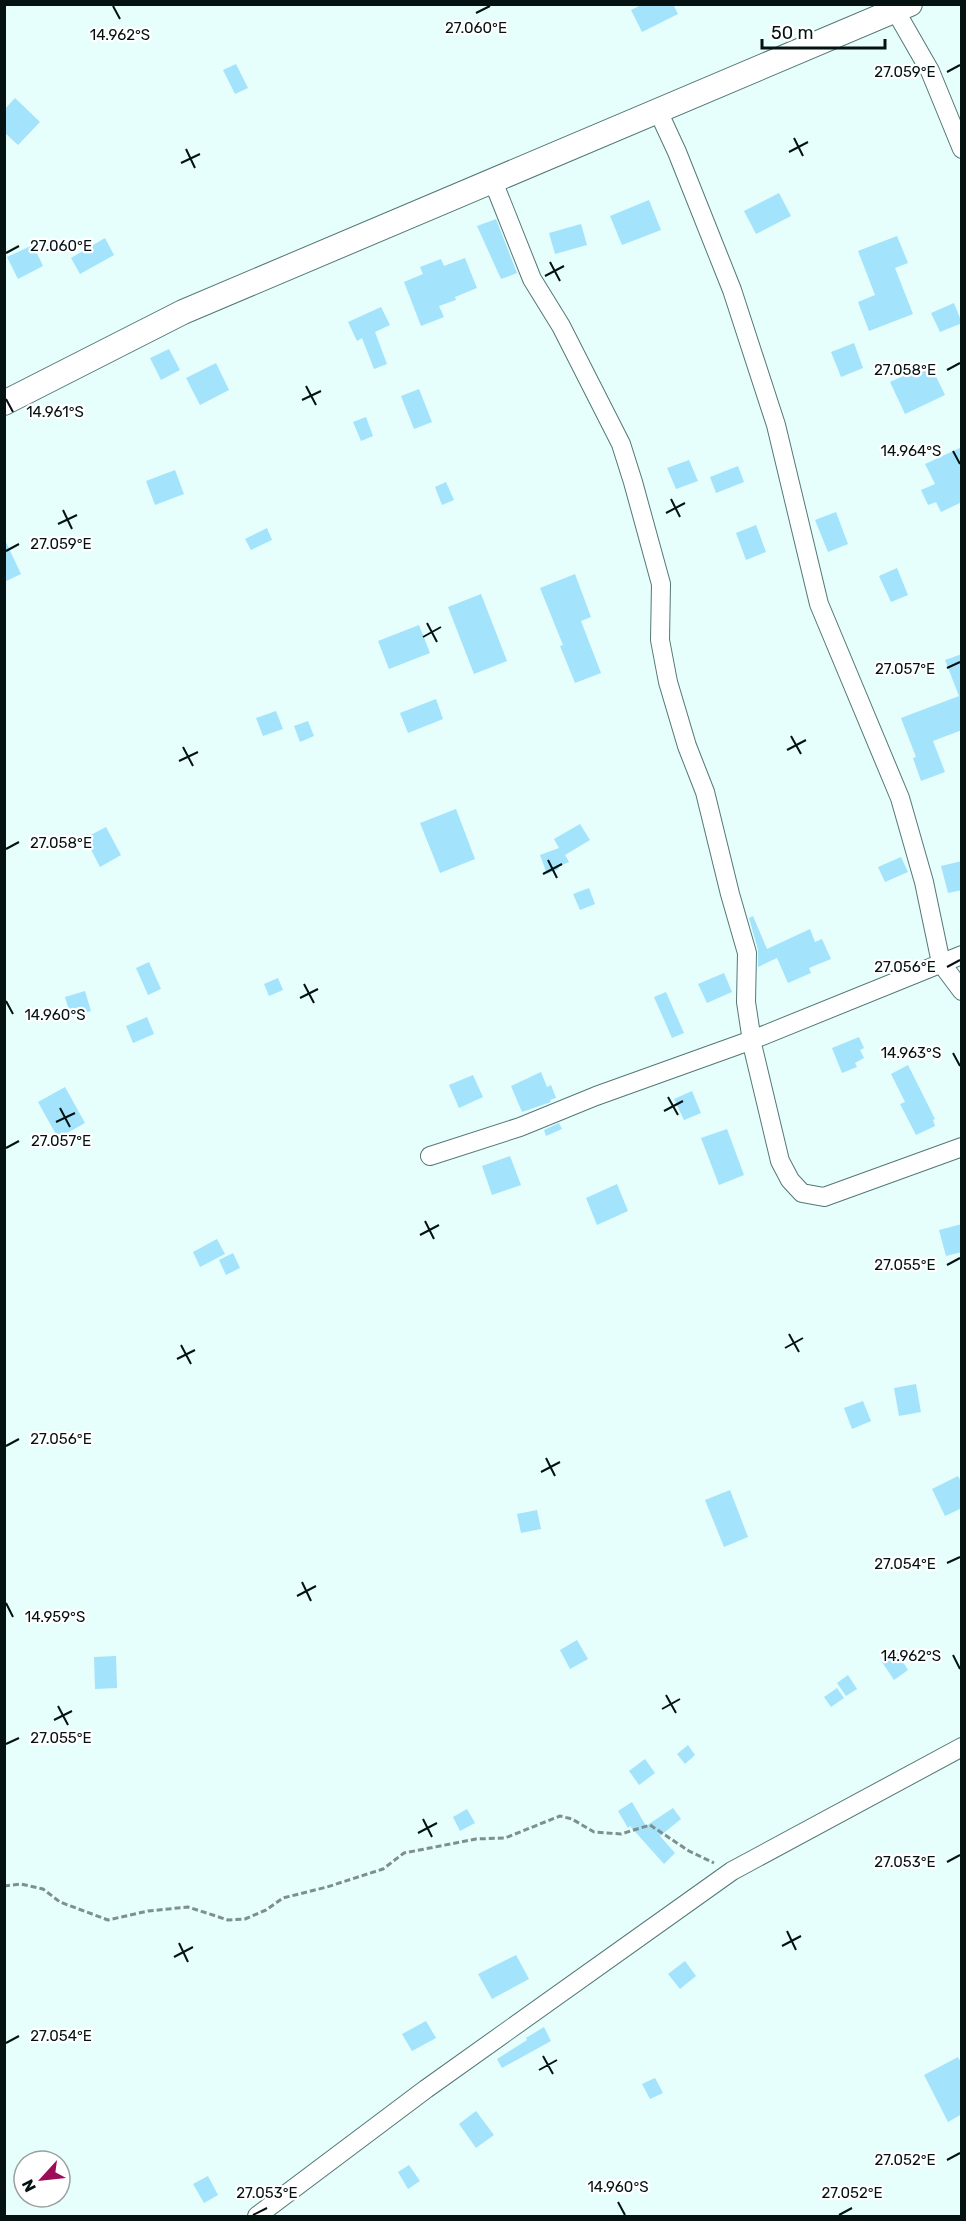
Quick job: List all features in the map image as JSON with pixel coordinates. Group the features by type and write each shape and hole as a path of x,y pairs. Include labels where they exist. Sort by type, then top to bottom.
{"street":[{"path":"4,403 183,312 902,7 962,149"},
{"path":"658,111 677,152 732,290 776,425 819,604 900,798 924,882 941,963 962,991"},
{"path":"493,181 532,279 561,327 621,444 642,510 661,584 660,640 668,682 687,746 705,792 729,894 747,954 746,1002 752,1040 780,1161 790,1179 802,1193 824,1197 962,1147"},
{"path":"430,1156 520,1127 596,1096 752,1040 962,955"},
{"path":"257,2217 426,2089 732,1871 962,1747"}],"path":[{"path":"4,1886 21,1884 42,1889 60,1902 108,1920 148,1911 189,1907 228,1920 245,1919 266,1910 283,1898 383,1869 404,1853 476,1839 505,1838 560,1816 572,1819 594,1832 621,1834 650,1825 689,1851 732,1871"}],"building":[{"path":"643,4 673,4 678,14 642,32 631,10"},
{"path":"236,64 248,88 235,94 223,70"},
{"path":"15,98 40,122 18,145 4,132 4,110"},
{"path":"779,193 791,216 756,234 744,211"},
{"path":"649,200 661,230 622,245 610,216"},
{"path":"496,219 517,273 501,279 477,226"},
{"path":"581,224 587,245 555,254 549,233"},
{"path":"897,236 908,263 895,268 913,314 869,331 858,302 875,295 858,251"},
{"path":"105,238 114,255 80,274 71,258"},
{"path":"33,245 43,266 18,279 7,257"},
{"path":"465,258 477,288 455,297 456,300 439,306 444,317 421,326 404,282 423,274 420,267 441,259 444,266"},
{"path":"954,303 962,323 940,332 931,313"},
{"path":"381,307 390,325 375,332 387,364 374,369 362,338 357,341 348,322"},
{"path":"854,343 863,368 841,377 831,352"},
{"path":"169,349 180,370 161,380 150,358"},
{"path":"216,363 229,390 200,405 186,378"},
{"path":"930,364 945,395 905,414 890,382"},
{"path":"419,389 432,422 414,429 401,396"},
{"path":"366,417 373,436 361,441 353,422"},
{"path":"962,447 962,502 941,512 936,502 928,505 921,490 935,484 925,464"},
{"path":"689,460 698,481 676,489 667,468"},
{"path":"738,466 744,482 716,493 710,477"},
{"path":"175,470 184,494 155,505 146,481"},
{"path":"446,482 454,500 442,505 435,487"},
{"path":"836,512 848,544 828,552 815,520"},
{"path":"756,525 766,552 746,560 736,533"},
{"path":"267,528 272,540 251,550 245,539"},
{"path":"4,538 21,574 4,582"},
{"path":"897,568 908,595 891,602 879,576"},
{"path":"575,574 591,617 581,621 601,673 575,683 560,646 563,645 540,588"},
{"path":"481,594 507,661 474,674 448,607"},
{"path":"419,625 430,653 389,669 378,641"},
{"path":"962,654 962,730 933,741 945,772 921,781 913,758 916,757 901,718 959,696 945,660"},
{"path":"436,699 443,719 408,733 400,713"},
{"path":"276,711 283,729 263,736 256,718"},
{"path":"308,721 314,736 300,742 294,726"},
{"path":"456,809 475,859 440,873 420,823"},
{"path":"580,824 590,840 565,855 569,862 547,874 540,855 559,848 554,839"},
{"path":"106,827 121,855 100,867 85,838"},
{"path":"901,857 908,872 885,882 878,867"},
{"path":"962,861 962,890 948,893 941,866"},
{"path":"589,888 595,904 580,910 573,894"},
{"path":"753,916 767,949 810,929 815,942 822,939 831,959 809,968 811,973 788,983 777,958 758,967 758,950 749,918"},
{"path":"149,962 161,989 148,995 136,968"},
{"path":"724,973 732,992 707,1003 698,984"},
{"path":"278,978 283,990 269,996 264,984"},
{"path":"85,991 91,1011 71,1017 65,997"},
{"path":"666,992 684,1033 672,1038 654,997"},
{"path":"147,1017 154,1034 133,1043 126,1026"},
{"path":"859,1037 864,1048 860,1050 864,1058 855,1063 857,1067 842,1073 832,1048"},
{"path":"908,1065 935,1119 933,1120 935,1126 916,1135 900,1104 905,1102 891,1074"},
{"path":"541,1072 547,1087 551,1085 556,1098 522,1112 511,1086"},
{"path":"473,1075 483,1097 459,1108 449,1085"},
{"path":"65,1087 85,1123 58,1138 38,1102"},
{"path":"692,1091 701,1113 684,1120 674,1099"},
{"path":"559,1123 562,1129 546,1136 544,1130"},
{"path":"727,1129 744,1175 719,1185 701,1138"},
{"path":"510,1156 521,1185 492,1195 482,1166"},
{"path":"617,1184 628,1211 597,1225 586,1198"},
{"path":"962,1224 962,1252 946,1256 939,1230"},
{"path":"217,1239 225,1254 200,1267 193,1252"},
{"path":"233,1253 240,1268 226,1275 219,1260"},
{"path":"916,1384 921,1412 899,1416 894,1388"},
{"path":"863,1401 871,1421 852,1429 844,1408"},
{"path":"958,1476 962,1483 962,1508 945,1516 932,1489"},
{"path":"730,1490 748,1537 724,1547 705,1500"},
{"path":"537,1510 541,1529 521,1533 517,1514"},
{"path":"577,1640 588,1659 570,1669 560,1650"},
{"path":"897,1652 908,1670 894,1680 882,1662"},
{"path":"116,1656 117,1688 95,1689 94,1657"},
{"path":"848,1675 857,1689 846,1696 837,1683"},
{"path":"837,1688 844,1698 831,1707 824,1697"},
{"path":"688,1745 695,1755 685,1764 677,1754"},
{"path":"645,1759 655,1773 639,1785 629,1771"},
{"path":"632,1802 646,1826 673,1808 681,1819 660,1836 675,1853 664,1864 630,1826 628,1828 618,1811"},
{"path":"467,1809 475,1823 460,1831 453,1817"},
{"path":"516,1955 529,1979 492,1999 478,1974"},
{"path":"685,1961 696,1976 680,1989 668,1974"},
{"path":"426,2021 436,2038 412,2051 402,2034"},
{"path":"544,2027 551,2041 502,2068 497,2059"},
{"path":"958,2057 962,2065 962,2114 948,2122 924,2075"},
{"path":"655,2078 663,2093 650,2099 642,2084"},
{"path":"476,2111 494,2135 476,2148 459,2124"},
{"path":"409,2165 420,2181 408,2189 398,2172"},
{"path":"208,2176 218,2195 204,2203 193,2184"}]}
